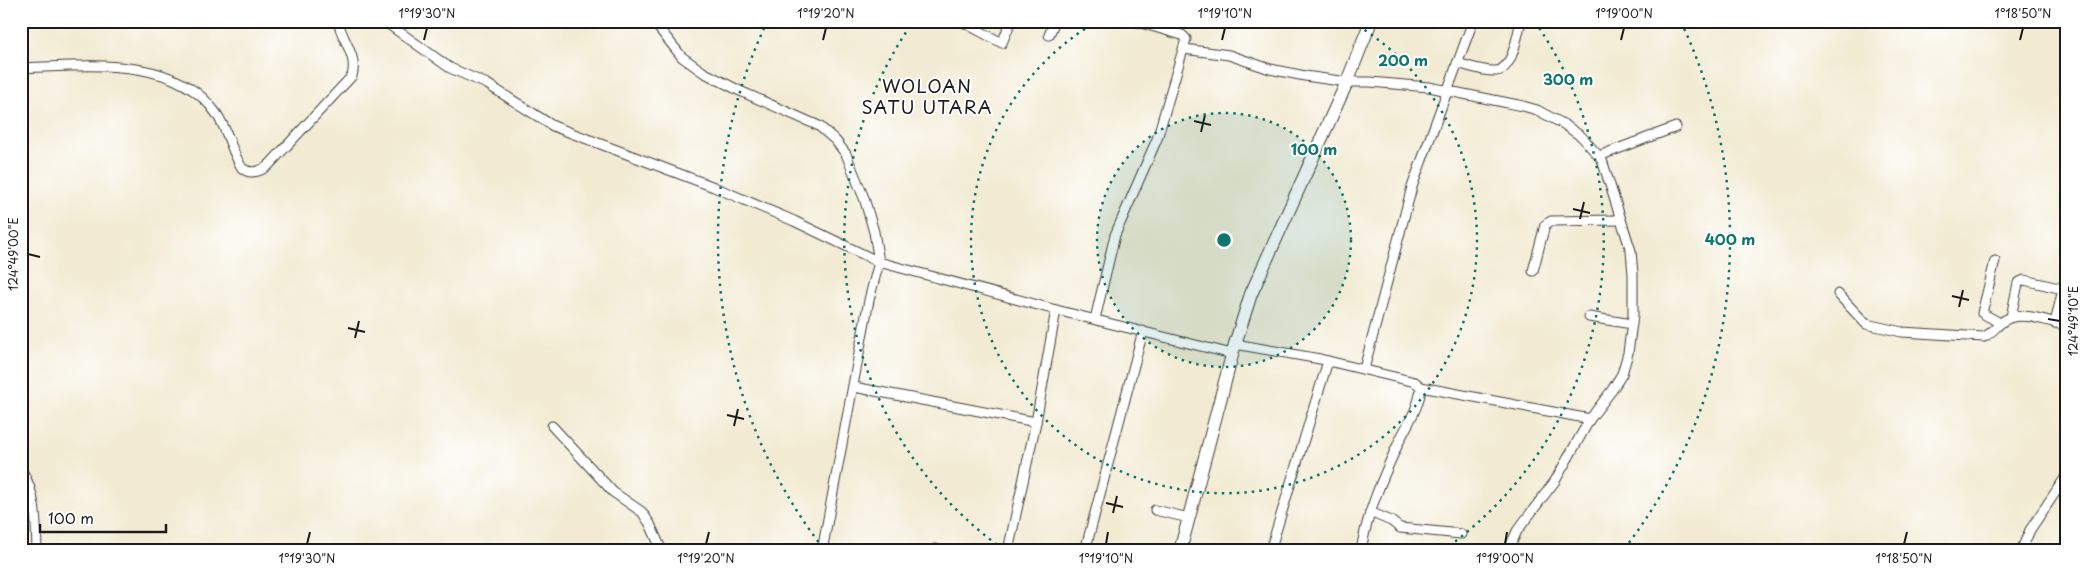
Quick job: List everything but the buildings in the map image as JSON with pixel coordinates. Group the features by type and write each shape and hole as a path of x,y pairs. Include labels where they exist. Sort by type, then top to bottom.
{"main road":[{"path":"1180,551 1233,349 1251,294 1347,82 1371,21"}],"street":[{"path":"21,68 120,67 142,70 178,79 204,97 226,130 242,168 245,171 254,172 268,166 352,76 354,68 353,57 338,21"},
{"path":"384,21 450,68 487,84 553,126 714,187 794,220 879,262 1056,310 1143,331 1233,349 1328,361 1415,382 1420,387 1590,419"},
{"path":"653,21 682,57 703,72 740,91 819,126 835,140 846,154 859,184 874,232 879,262 869,300 822,551"},
{"path":"962,21 1002,42 1011,21"},
{"path":"1049,35 1054,21"},
{"path":"1095,319 1115,235 1167,112 1180,55 1184,49 1186,39 1182,35 1134,21"},
{"path":"1364,370 1412,187 1446,91 1474,21"},
{"path":"1457,63 1497,71 1506,67 1511,59 1521,21"},
{"path":"1184,49 1214,52 1270,69 1347,82 1389,83 1446,91 1537,110 1565,125 1582,137 1599,156 1606,169 1632,260 1632,324 1628,353 1622,374 1590,419 1554,481 1518,531 1508,551"},
{"path":"1599,156 1676,127"},
{"path":"1533,271 1545,224 1552,221 1620,220"},
{"path":"1995,261 1982,310 1984,315 2000,323"},
{"path":"2011,317 2018,283 2024,280 2065,289 2055,324"},
{"path":"1838,294 1866,324 1902,332 1984,338 2000,323 2011,317 2024,316 2067,326"},
{"path":"1008,551 1036,422 1056,310"},
{"path":"1590,317 1632,324"},
{"path":"1085,551 1143,331"},
{"path":"1270,551 1328,361"},
{"path":"1361,551 1370,512 1418,402 1420,387"},
{"path":"854,388 1036,422"},
{"path":"552,426 613,492 642,512 650,524 662,551"},
{"path":"21,469 30,485 36,509 37,551"},
{"path":"2021,551 2030,530 2067,475"},
{"path":"1155,510 1188,518"},
{"path":"1370,512 1391,521 1400,528 1461,534"}],"district":[{"name":"WOLOAN SATU UTARA","path":"927,95"}]}
